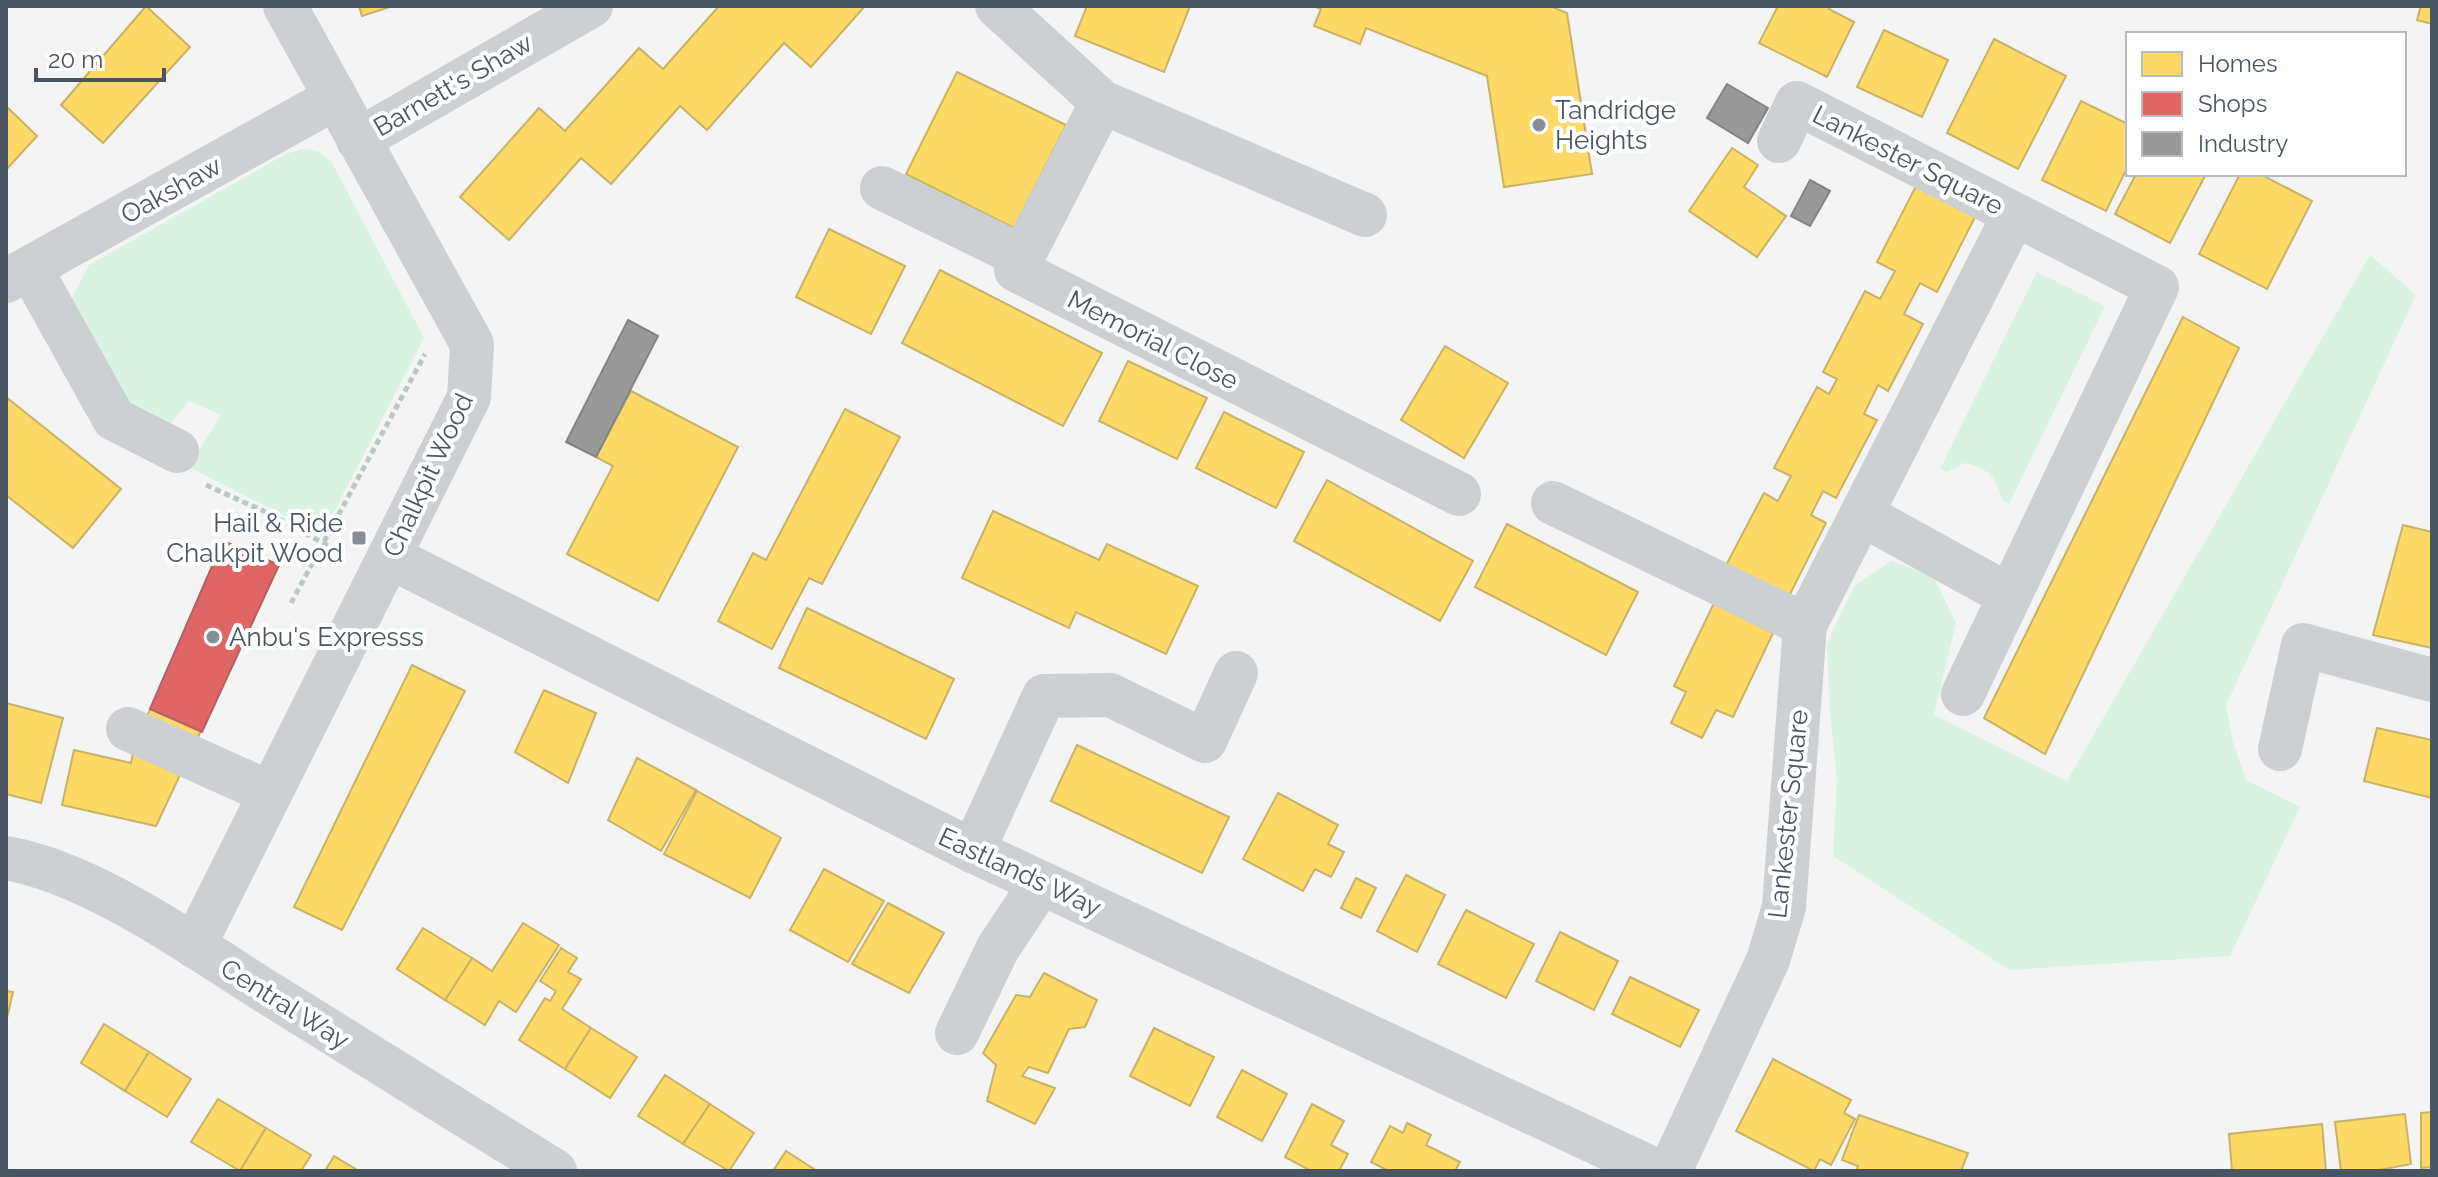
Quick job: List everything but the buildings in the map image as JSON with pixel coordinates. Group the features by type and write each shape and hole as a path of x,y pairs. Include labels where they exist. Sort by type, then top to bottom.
{"street":[{"name":"Chalkpit Wood","path":"194,946 469,397 472,344 285,6"},
{"name":"Barnett's Shaw","path":"358,140 591,6"},
{"path":"997,6 1102,102 1365,215"},
{"name":"Oakshaw","path":"18,275 335,98"},
{"path":"882,188 1023,257 1102,102"},
{"name":"Lankester Square","path":"1779,141 1797,103 2157,287 1963,694"},
{"name":"Lankester Square","path":"1670,1171 1768,960 1784,907 1805,625 2014,215"},
{"name":"Memorial Close","path":"1023,257 1016,270 1459,494"},
{"path":"18,275 114,419 177,451"},
{"path":"1553,503 1805,625"},
{"path":"1863,515 2010,596"},
{"name":"Eastlands Way","path":"390,557 973,851 1657,1171"},
{"path":"2280,749 2303,645 2432,680"},
{"path":"973,851 1044,696 1110,695 1205,741 1236,673"},
{"path":"128,729 270,793"},
{"name":"Central Way","path":"6,858 35,863 90,887 194,946 555,1171"},
{"path":"957,1033 998,948 1041,883"}],"path":[{"path":"291,603 428,349"}],"green space":[{"path":"302,149 318,151 331,161 424,338 322,535 189,467 221,415 189,401 167,427 123,405 70,302 89,265 286,154"},
{"path":"2370,255 2416,295 2226,705 2233,742 2246,780 2300,807 2230,956 2009,970 1833,856 1837,778 1827,643 1854,586 1891,561 1933,576 1956,623 1934,715 2067,781"},
{"path":"2037,272 2105,306 2009,504 2002,500 1990,474 1979,467 1964,463 1947,472 1940,469"}],"place":[{"name":"Tandridge Heights","path":"1539,125"},
{"name":"Hail & Ride Chalkpit Wood","path":"359,538"},
{"name":"Anbu's Expresss","path":"213,637"}]}
